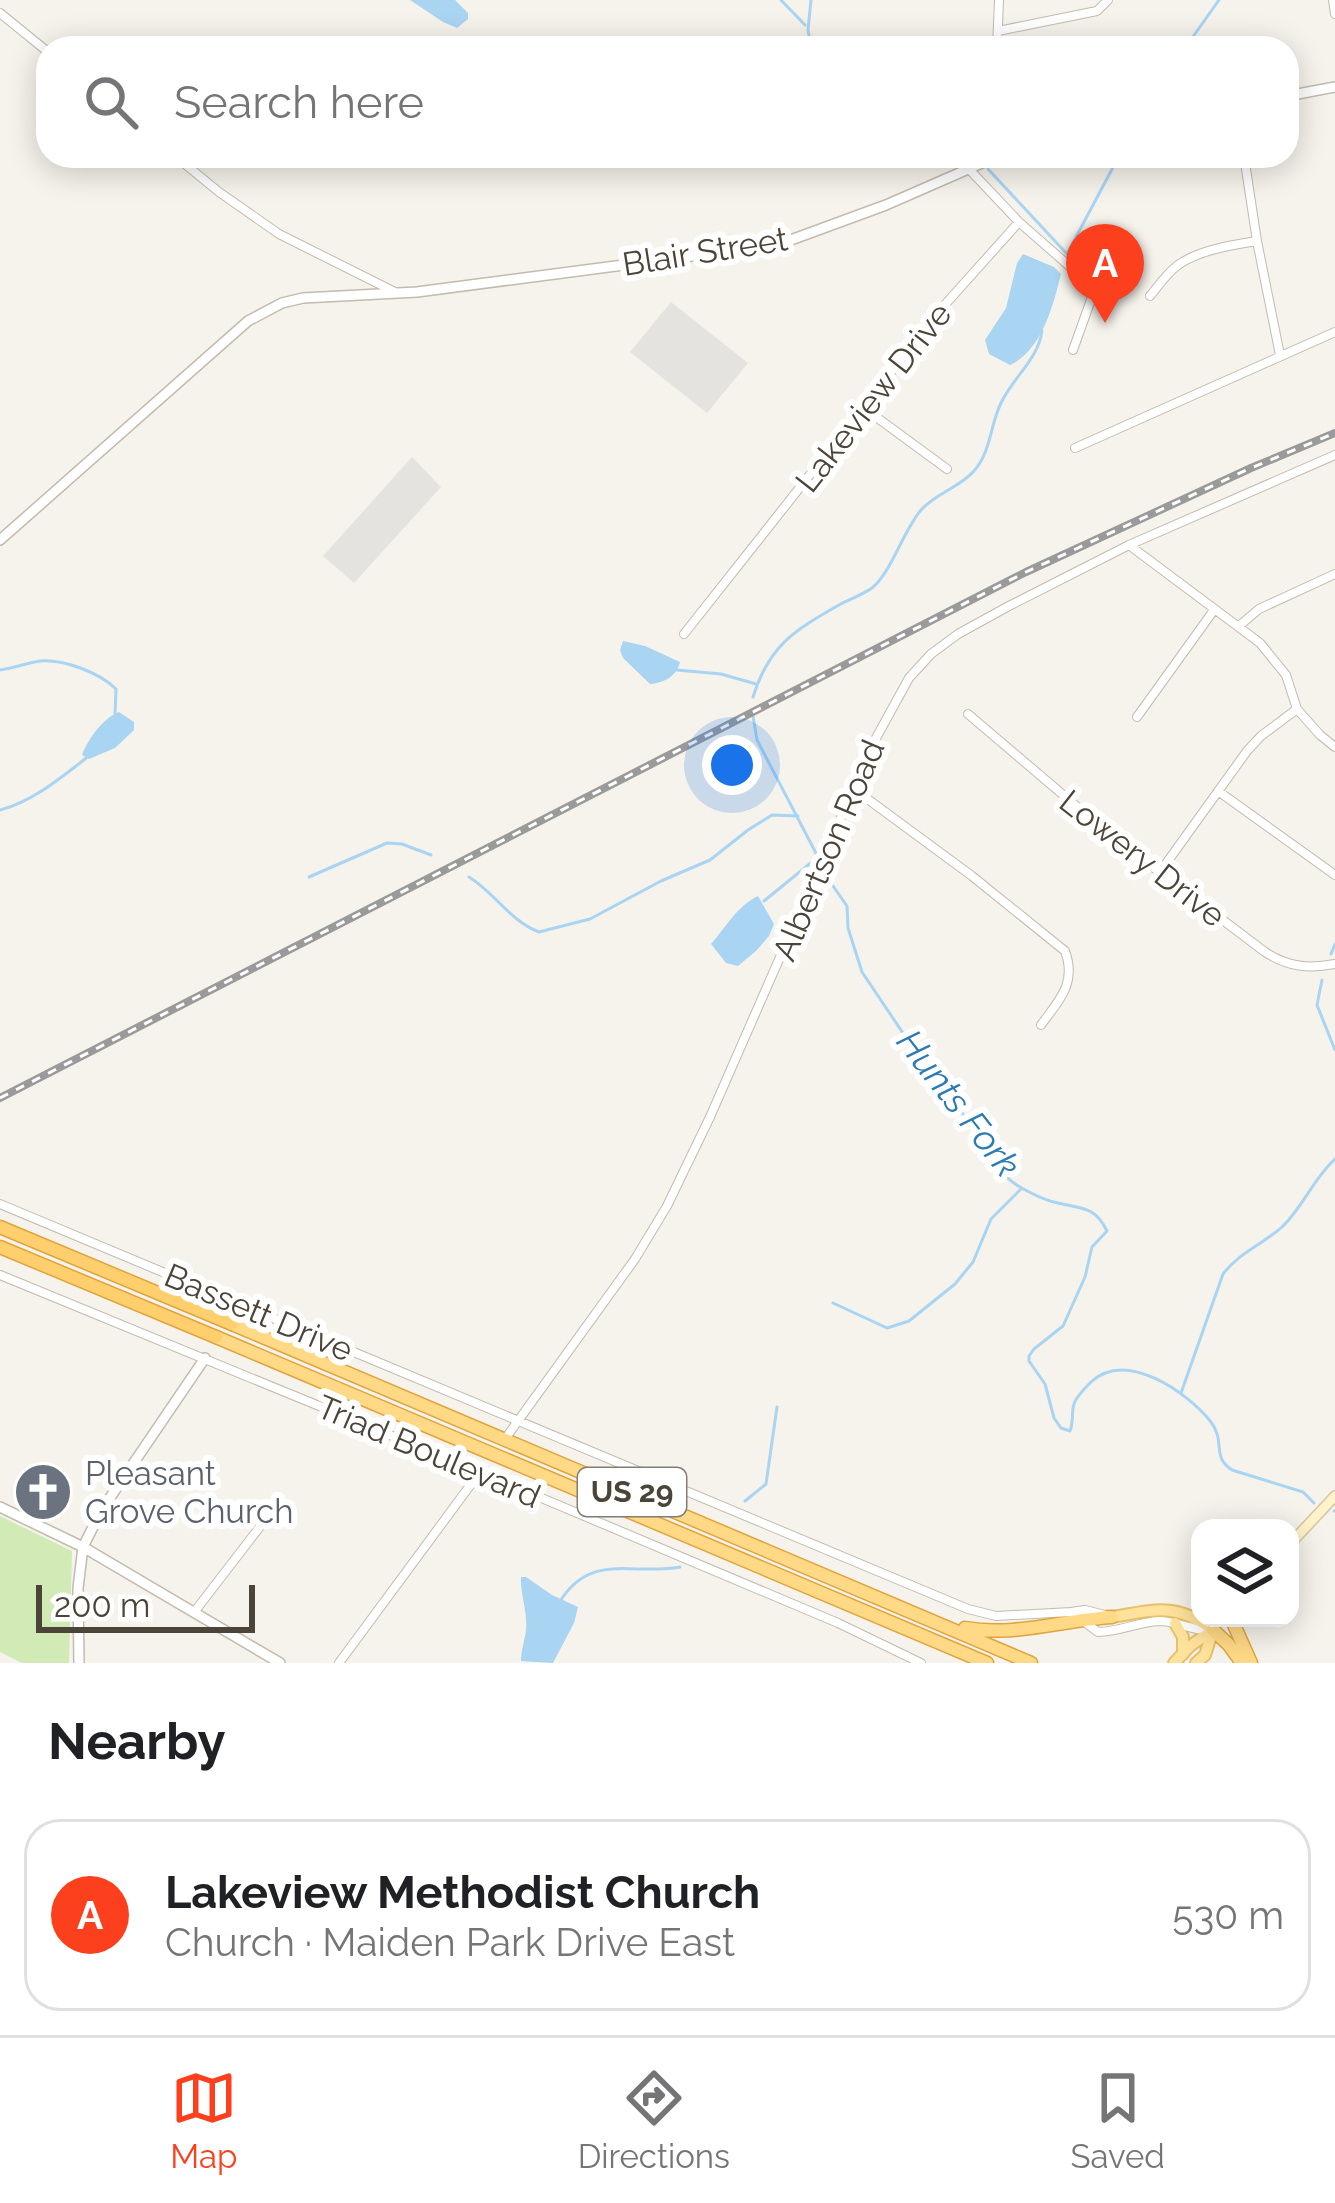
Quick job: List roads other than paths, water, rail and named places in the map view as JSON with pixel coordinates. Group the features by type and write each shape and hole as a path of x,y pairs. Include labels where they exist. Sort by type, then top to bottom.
{"highway":[{"name":"US 29","path":"0,1227 1031,1663"},
{"name":"US 29","path":"0,1247 983,1663"},
{"path":"883,1600 986,1632 1074,1616 1112,1617"},
{"path":"1231,1627 1246,1663"},
{"path":"1213,1630 1246,1663"}],"main road":[{"path":"1299,1534 1335,1496"},
{"path":"1175,1617 1191,1610"},
{"path":"1112,1617 1151,1611 1195,1616 1213,1630"},
{"path":"1175,1617 1183,1637 1178,1658"},
{"path":"1178,1658 1216,1627"},
{"path":"1196,1663 1205,1655 1213,1630"}],"street":[{"path":"998,36 999,0"},
{"path":"998,31 1097,11 1108,0"},
{"path":"1333,0 1335,14"},
{"path":"0,13 36,42"},
{"path":"1299,94 1335,87"},
{"path":"190,168 279,234 398,293"},
{"name":"Blair Street","path":"0,539 263,311 303,298 398,293 788,241 886,205 966,168"},
{"path":"969,168 1019,221 1093,286 1073,350"},
{"path":"1246,168 1280,355"},
{"name":"Lakeview Drive","path":"684,634 952,295 1019,221"},
{"path":"1150,296 1177,266 1257,241"},
{"path":"1075,448 1335,332"},
{"path":"864,408 946,469"},
{"name":"Albertson Road","path":"505,1438 635,1259 667,1206 854,789 909,678 958,634 1007,607 1129,545 1335,455"},
{"path":"1129,545 1261,643 1279,663 1298,709 1335,747"},
{"path":"1239,626 1258,609 1335,574"},
{"path":"1137,717 1214,610"},
{"path":"1160,872 1261,736 1298,709"},
{"name":"Lowery Drive","path":"968,714 1074,805 1277,959 1301,967 1335,964"},
{"path":"854,789 1065,951 1069,982 1040,1024"},
{"path":"1218,790 1335,875"},
{"name":"Bassett Drive","path":"0,1204 968,1610 996,1616 1074,1616 1105,1632 1175,1617"},
{"name":"Triad Boulevard","path":"0,1275 480,1472 838,1623 921,1663"},
{"path":"79,1663 77,1588 83,1547 101,1511 205,1358"},
{"path":"339,1663 480,1472"},
{"path":"0,1508 83,1547 280,1663"},
{"path":"195,1611 260,1528"}],"water":[{"path":"410,0 455,0 468,19 457,28"},
{"path":"1023,254 1061,274 1038,338 1010,365 989,354 985,340 1006,308"},
{"path":"623,641 680,662 676,671 650,684 623,658"},
{"path":"119,712 134,722 134,730 115,748 89,759 82,755 97,730"},
{"path":"758,896 774,924 769,936 738,966 726,963 711,944 738,911"},
{"path":"521,1577 578,1607 553,1663 521,1661 526,1624"}],"waterway":[{"path":"781,0 805,25"},
{"name":"Hunts Fork","path":"809,36 811,0"},
{"path":"1194,36 1219,0"},
{"name":"Hunts Fork","path":"988,169 1067,254 1113,168"},
{"name":"Hunts Fork","path":"753,697 775,652 823,614 872,588 921,510 974,471 1001,403 1036,351 1042,331"},
{"path":"0,670 40,661 81,668 116,689 115,714"},
{"path":"677,670 721,674 756,684"},
{"name":"Hunts Fork","path":"753,716 757,740 818,857 764,901"},
{"path":"0,810 36,794 90,755"},
{"path":"469,877 519,921 539,932 590,919 710,860 772,815 798,816"},
{"path":"309,877 387,843 431,855"},
{"name":"Hunts Fork","path":"828,872 847,906 848,928 862,972 1006,1176 1052,1202 1093,1213 1107,1231 1092,1247 1085,1277 1063,1326 1029,1356 1061,1428 1070,1431 1075,1401 1091,1382 1105,1373 1138,1372 1172,1387 1200,1410 1215,1429 1222,1459 1232,1470 1303,1492 1314,1503"},
{"path":"1331,954 1335,944"},
{"path":"1322,980 1317,1005 1335,1050"},
{"path":"1181,1393 1223,1274 1282,1227 1335,1159"},
{"path":"833,1303 887,1328 909,1321 955,1284 973,1262 991,1219 1021,1189"},
{"path":"745,1501 766,1484 777,1407"},
{"path":"559,1603 571,1587 598,1571 680,1567"}],"railway":[{"path":"0,1098 1026,572 1335,433"}],"place":[{"name":"Lakeview Methodist Church","path":"1105,323"},
{"name":"Pleasant Grove Church","path":"43,1492"}]}
